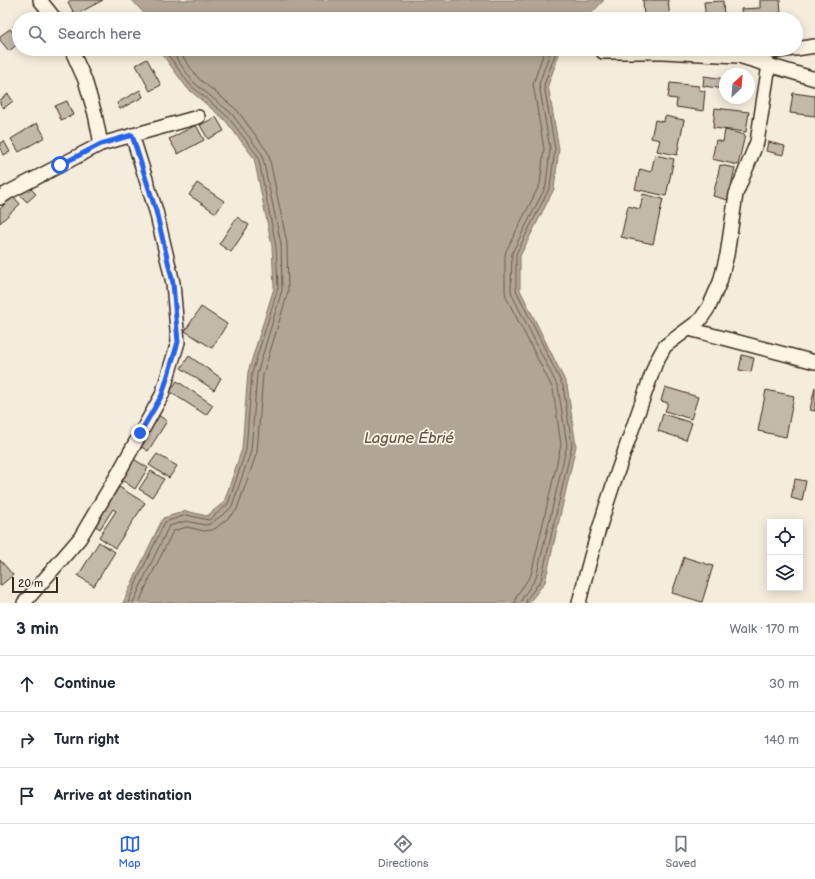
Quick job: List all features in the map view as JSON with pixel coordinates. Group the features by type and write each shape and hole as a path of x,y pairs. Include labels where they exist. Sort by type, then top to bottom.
{"street":[{"path":"40,0 49,12"},
{"path":"803,48 815,46"},
{"path":"74,56 85,80 95,114 101,144"},
{"path":"738,56 815,79"},
{"path":"579,603 609,499 656,362 665,346 700,320 709,307 720,282 727,255 736,194 757,142 769,65"},
{"path":"0,198 101,144 198,117"},
{"path":"24,603 80,538 96,511 162,395 178,342 173,283 156,211 132,135"},
{"path":"689,329 815,362"}],"water":[{"path":"132,0 604,0 593,12 143,12"},
{"name":"Lagune Ébrié","path":"163,56 558,56 548,85 559,149 554,189 520,256 520,290 567,385 576,446 545,582 529,603 123,603 163,518 186,511 207,516 224,502 242,449 248,372 274,288 272,246 254,158 225,120 187,88"}],"building":[{"path":"71,0 103,0 81,12 73,12 68,2"},
{"path":"643,0 668,0 669,12 644,12"},
{"path":"760,0 780,0 781,12 741,12 741,9 760,8"},
{"path":"723,1 724,12 705,12 704,2"},
{"path":"10,29 12,31 12,49 9,51 0,40 0,36"},
{"path":"147,59 161,85 150,91 136,65"},
{"path":"704,76 719,78 719,88 703,86"},
{"path":"670,83 699,86 699,90 705,91 703,111 676,107 677,99 668,98"},
{"path":"140,90 143,97 120,109 117,103"},
{"path":"793,93 815,96 815,116 790,113"},
{"path":"8,94 13,101 4,108 0,104 0,100"},
{"path":"67,101 73,115 61,120 55,106"},
{"path":"715,108 749,112 746,132 713,128"},
{"path":"665,116 684,120 677,155 657,151 660,140 651,138 655,120 664,122"},
{"path":"216,117 224,131 208,139 200,125"},
{"path":"37,123 45,137 19,152 11,139"},
{"path":"196,125 204,140 178,154 169,139"},
{"path":"725,130 745,135 738,165 712,159 716,140 723,142"},
{"path":"4,141 10,152 3,155 0,148 0,143"},
{"path":"768,142 785,146 783,155 766,151"},
{"path":"655,155 674,159 666,196 635,189 640,169 651,172"},
{"path":"720,165 735,168 728,200 713,196"},
{"path":"197,183 224,201 216,213 189,195"},
{"path":"28,186 36,194 27,202 19,194"},
{"path":"643,194 663,199 653,244 621,237 628,206 640,209"},
{"path":"13,196 20,204 0,223 0,209"},
{"path":"237,217 249,225 231,252 219,244"},
{"path":"201,307 227,324 212,348 185,331"},
{"path":"742,355 754,358 751,372 739,370"},
{"path":"189,356 221,378 214,390 181,368"},
{"path":"177,381 213,405 206,415 170,392"},
{"path":"665,387 698,397 691,419 665,411 668,403 661,401"},
{"path":"815,387 815,411 810,410"},
{"path":"766,390 794,396 786,437 758,431"},
{"path":"663,414 692,423 686,440 658,431"},
{"path":"158,415 167,421 148,451 138,445"},
{"path":"157,454 177,466 169,478 149,465"},
{"path":"132,458 148,468 135,489 119,478"},
{"path":"151,471 164,479 152,497 139,489"},
{"path":"795,479 806,481 802,501 791,498"},
{"path":"119,487 145,503 115,548 99,537 116,511 113,509 100,529 94,525"},
{"path":"99,542 115,552 94,586 78,576"},
{"path":"684,557 713,566 702,602 672,593"},
{"path":"0,560 13,575 0,586"}],"route":[{"path":"60,165 101,144 132,135 156,211 173,283 178,342 162,395 140,433"}]}
